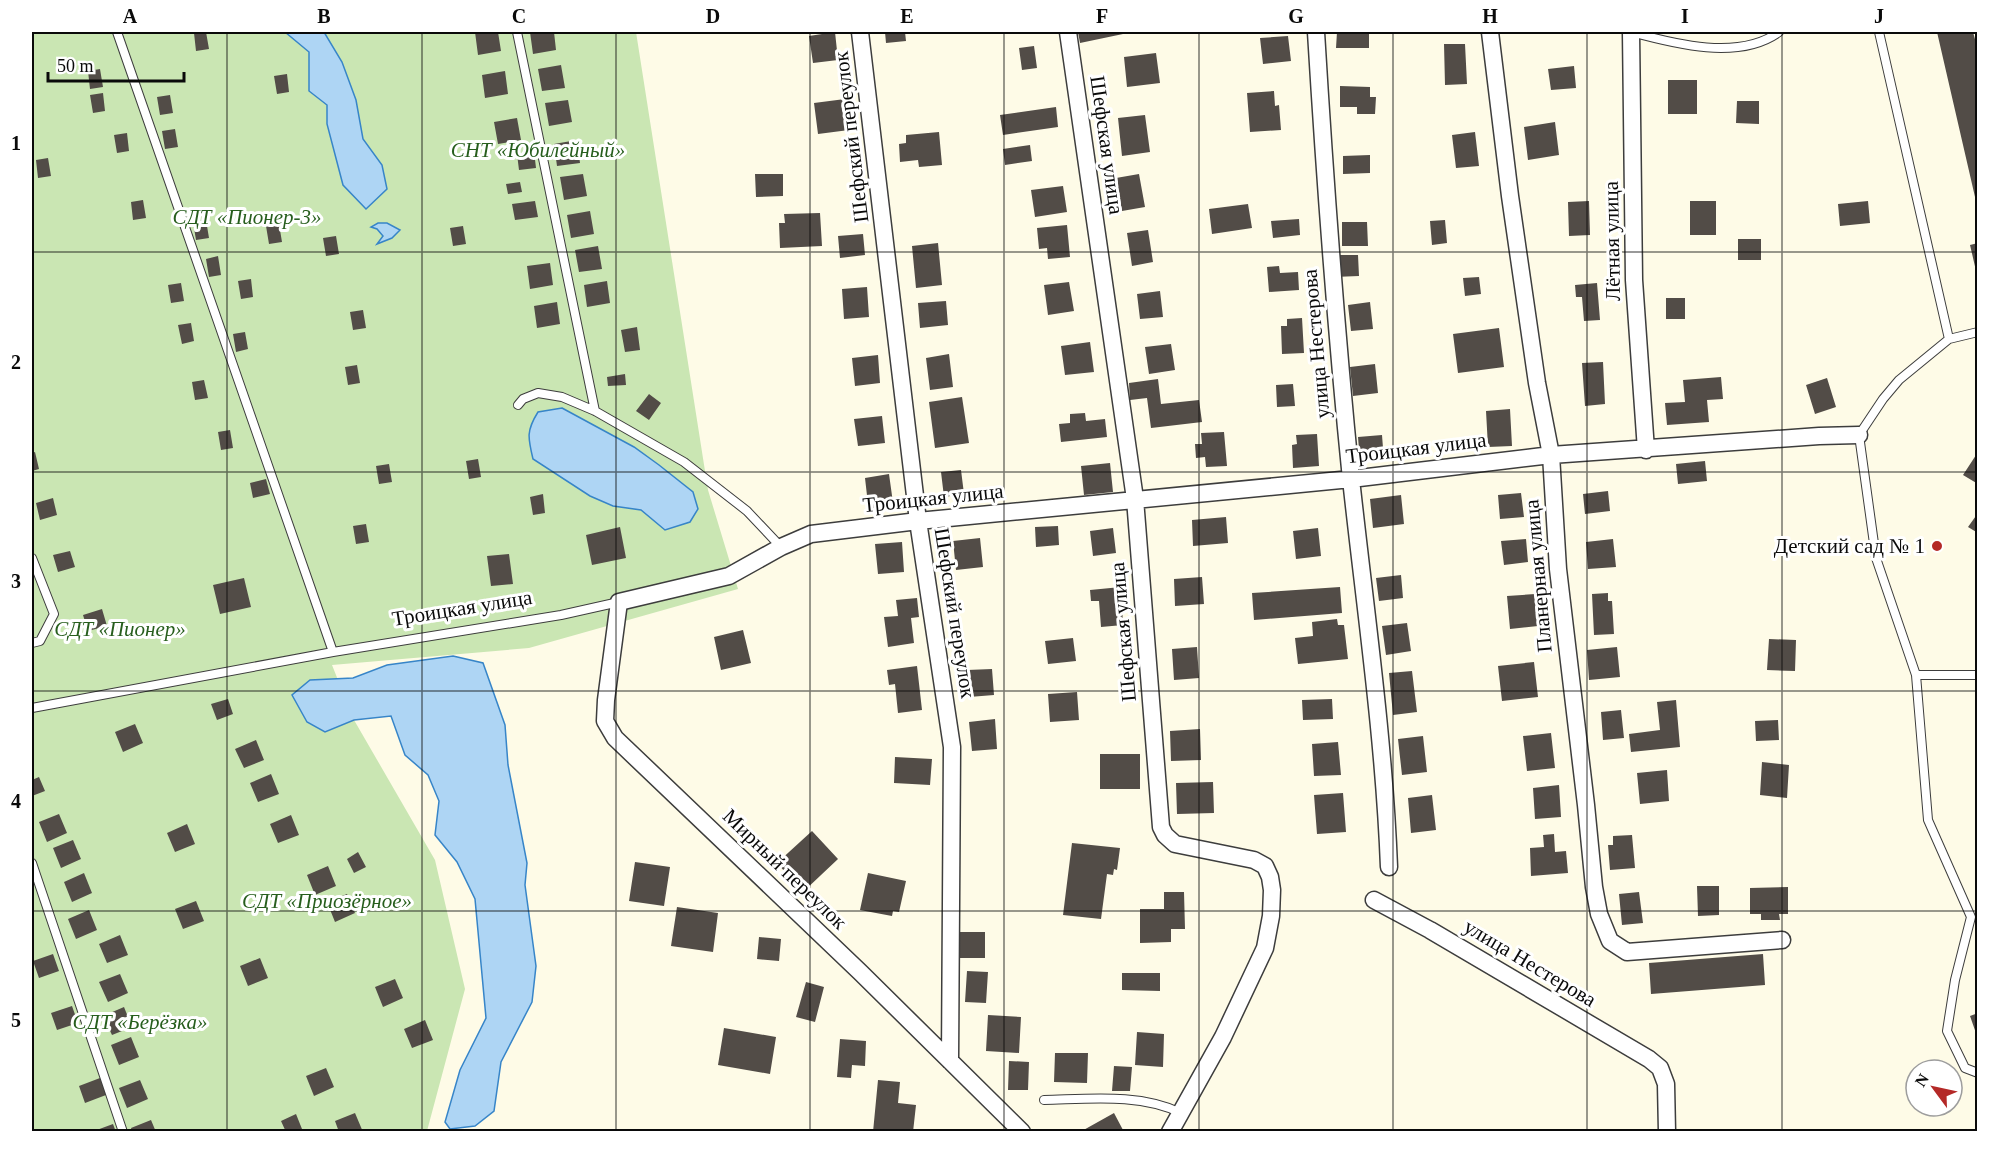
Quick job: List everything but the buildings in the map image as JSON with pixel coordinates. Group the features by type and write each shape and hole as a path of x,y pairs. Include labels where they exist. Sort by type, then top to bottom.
{"street":[{"name":"Шефский переулок","path":"860,32 918,521 952,747 950,1061"},
{"name":"Шефская улица","path":"1068,32 1135,499 1161,827 1165,835 1175,844 1254,860 1265,866 1272,890 1271,916 1265,948 1223,1037 1170,1131"},
{"name":"улица Нестерова","path":"1316,32 1326,213 1351,479 1374,668 1389,867"},
{"name":"Планерная улица","path":"1490,32 1537,382 1551,455 1558,569 1599,914 1610,941 1627,952 1782,940"},
{"name":"Лётная улица","path":"1631,32 1634,280 1646,450"},
{"name":"Троицкая улица","path":"620,602 729,576 781,547 811,534 918,521 1351,479 1551,455 1646,450 1795,437 1858,435"},
{"name":"Мирный переулок","path":"620,602 605,721 615,738 860,972 1022,1131"},
{"name":"улица Нестерова","path":"1374,900 1430,930 1649,1059 1660,1068 1666,1084 1667,1131"}],"lane":[{"path":"117,32 333,652"},
{"path":"517,32 595,411"},
{"path":"1631,32 1686,44 1735,49 1756,44 1779,32"},
{"path":"1879,32 1949,339"},
{"path":"1977,332 1949,339 1899,380 1858,435 1876,558 1916,675 1928,820 1971,917 1955,980 1947,1031 1965,1068 1977,1073"},
{"path":"518,405 523,399 538,393 562,397 595,411 684,462 747,511 781,547"},
{"path":"32,558 54,614 40,641 32,643"},
{"name":"Троицкая улица","path":"32,708 333,652 561,615 620,602"},
{"path":"1916,675 1977,675"},
{"path":"32,863 123,1131"},
{"path":"1044,1100 1127,1100 1161,1105 1181,1113"}],"green space":[{"path":"32,32 636,32 708,490 738,589 529,648 332,665 354,720 435,860 465,989 427,1131 32,1131"}],"water":[{"path":"285,32 324,32 342,62 356,100 363,139 382,165 387,189 366,209 343,185 327,124 327,105 309,91 309,52"},
{"path":"378,223 387,223 400,230 392,238 377,244 383,236 377,229 371,227"},
{"path":"562,408 634,447 693,492 698,509 690,522 665,530 641,510 613,506 590,496 533,459 529,435 531,424 538,412"},
{"path":"453,656 483,663 505,725 508,765 527,863 525,885 536,966 532,1002 501,1062 494,1111 475,1126 450,1129 445,1122 460,1070 486,1018 475,899 457,862 435,835 439,801 428,775 405,755 391,716 354,720 325,732 307,722 292,695 310,680 353,678 387,665"}],"place":[{"name":"Детский сад № 1","path":"1937,546"}],"park label":[{"name":"СНТ «Юбилейный»","path":"538,150"},
{"name":"СДТ «Пионер-3»","path":"247,217"},
{"name":"СДТ «Пионер»","path":"120,629"},
{"name":"СДТ «Приозёрное»","path":"327,901"},
{"name":"СДТ «Берёзка»","path":"140,1022"}]}
